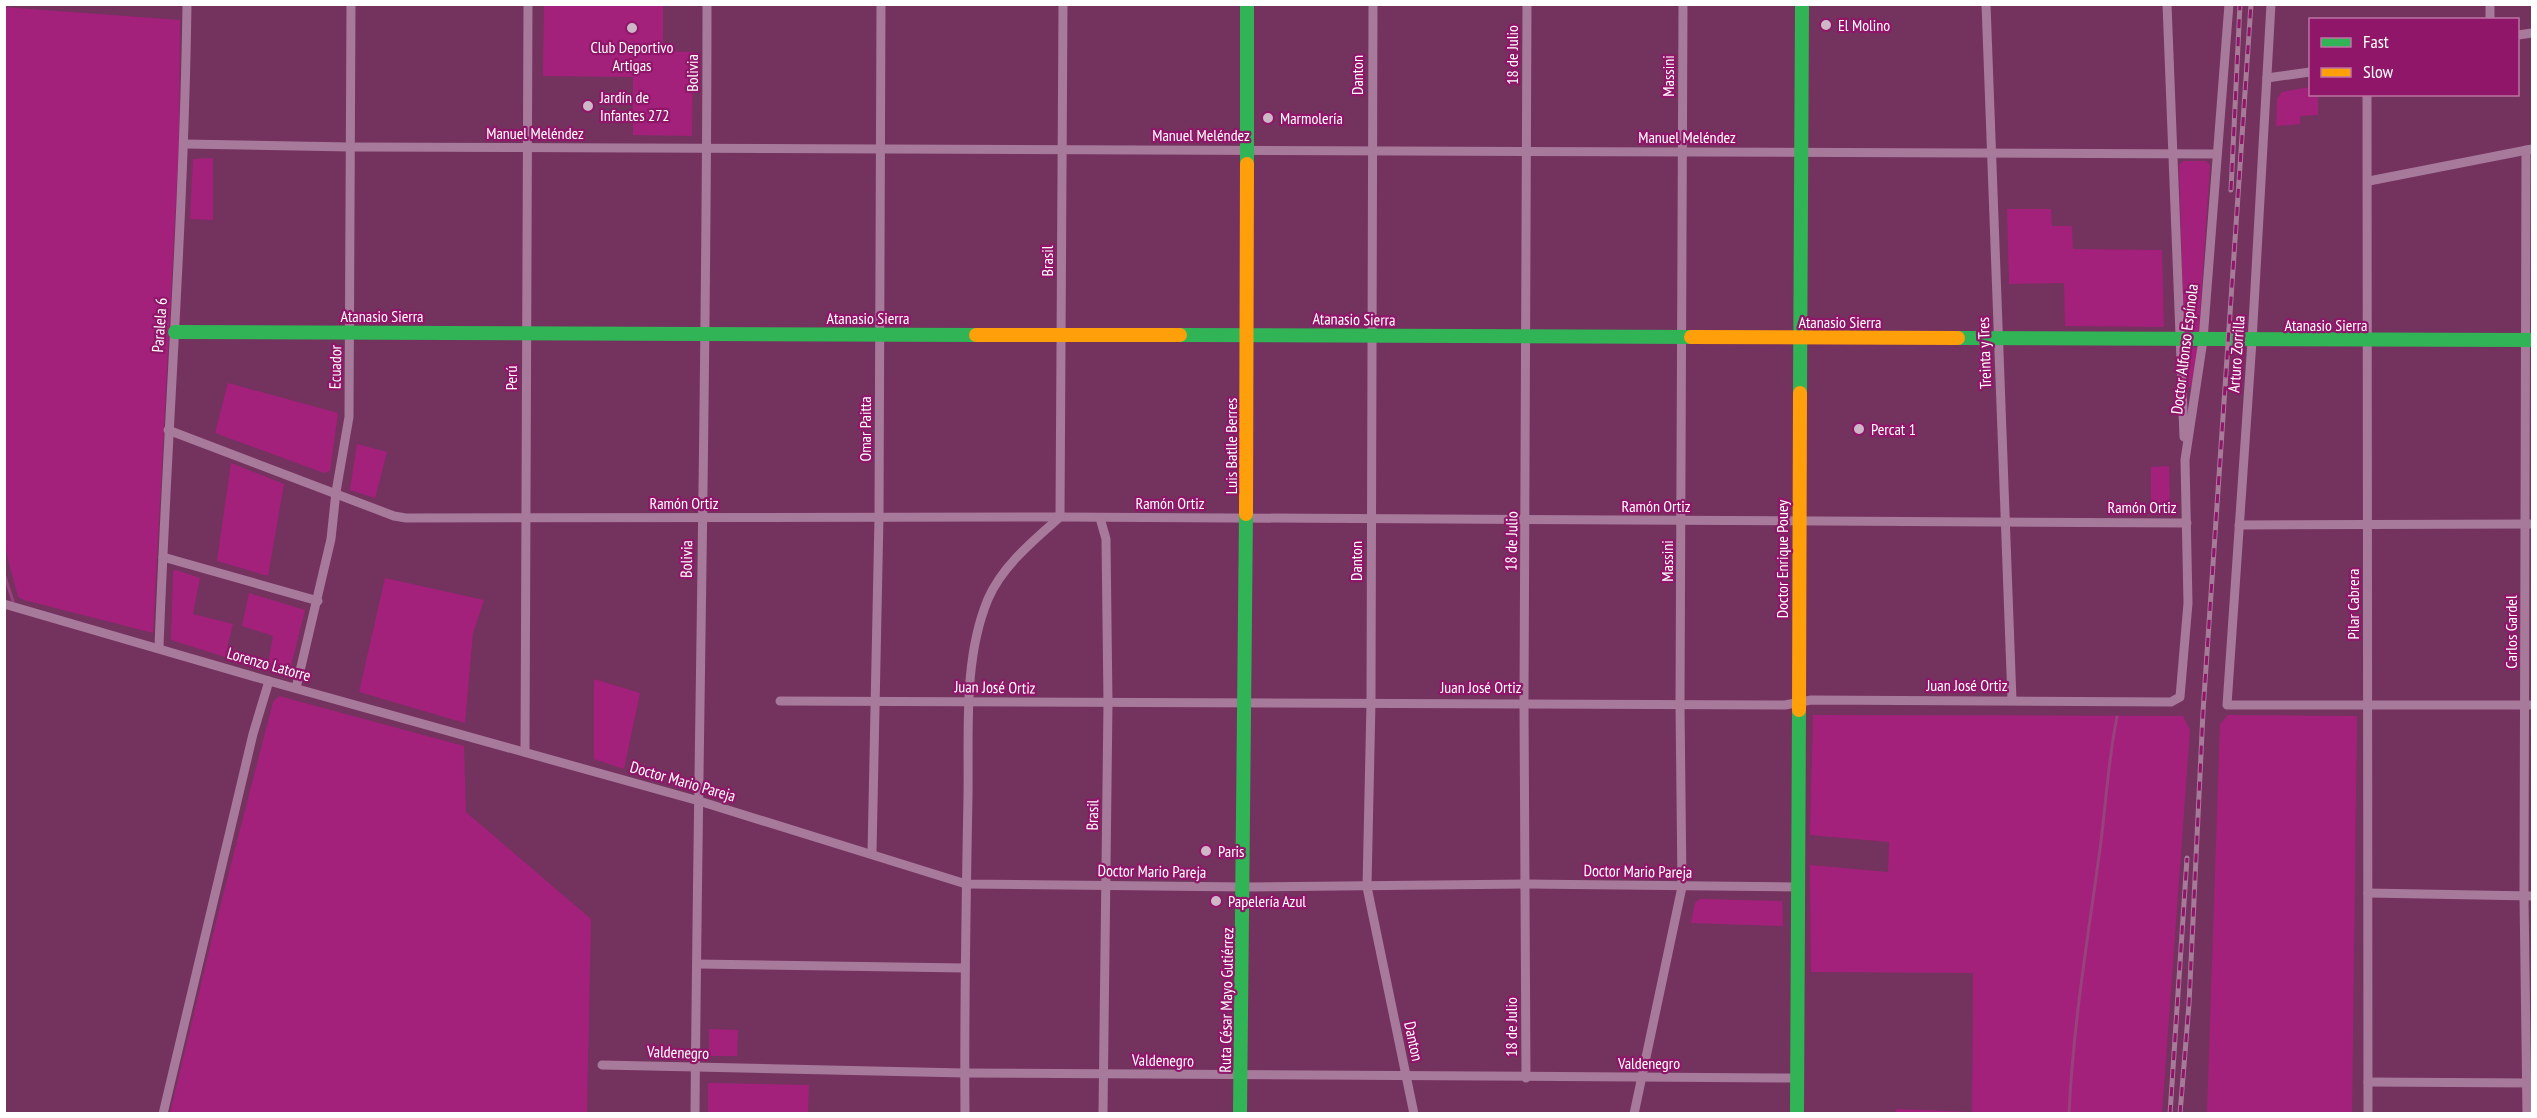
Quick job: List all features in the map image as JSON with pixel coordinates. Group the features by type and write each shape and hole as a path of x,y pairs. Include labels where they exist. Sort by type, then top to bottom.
{"street":[{"name":"Paralela 6","path":"159,647 168,430 185,144 187,4"},
{"name":"Ecuador","path":"296,688 331,539 336,492 349,417 351,4"},
{"name":"Perú","path":"525,752 528,4"},
{"name":"Bolivia","path":"695,1113 707,4"},
{"name":"Omar Paitta","path":"872,853 879,517 881,4"},
{"name":"Brasil","path":"1059,517 1063,4"},
{"name":"Luis Batlle Berres","path":"1245,887 1247,4"},
{"name":"Danton","path":"1372,4 1371,702 1367,887 1414,1113"},
{"name":"18 de Julio","path":"1526,1078 1524,703 1528,338 1527,4"},
{"name":"Massini","path":"1634,1113 1682,887 1680,704 1683,4"},
{"name":"Doctor Enrique Pouey","path":"1797,1113 1802,4"},
{"name":"Treinta y Tres","path":"1986,4 2012,700"},
{"path":"2167,4 2171,154 2185,460"},
{"name":"Doctor Alfonso Espínola","path":"2180,697 2188,603 2185,460 2203,340 2229,4"},
{"name":"Arturo Zorrilla","path":"2271,4 2252,341 2227,705 2367,704"},
{"path":"2267,78 2309,72"},
{"name":"Pilar Cabrera","path":"2367,96 2369,181 2368,1113"},
{"name":"Manuel Meléndez","path":"185,144 528,148 2217,154"},
{"path":"2369,181 2529,149"},
{"name":"Carlos Gardel","path":"2527,1113 2530,1082 2528,896 2529,149"},
{"name":"Atanasio Sierra","path":"175,332 1062,336 1248,334 1528,338 2252,341 2528,340"},
{"name":"Ramón Ortiz","path":"168,430 336,492 394,516 406,518 1059,517 2187,523"},
{"path":"965,1113 966,884 973,657 981,619 989,596 1018,556 1059,517"},
{"name":"Brasil","path":"1100,518 1106,539 1108,703 1104,1113"},
{"path":"2239,525 2529,524"},
{"path":"163,557 318,601"},
{"name":"Lorenzo Latorre","path":"4,604 525,752"},
{"path":"163,1113 253,734 269,681"},
{"name":"Juan José Ortiz","path":"780,701 1785,705 1811,700 2148,703 2171,702 2180,697"},
{"path":"2367,704 2529,705"},
{"name":"Doctor Mario Pareja","path":"525,752 699,801 966,884 1245,887 1526,884 1797,887"},
{"name":"Ruta César Mayo Gutiérrez","path":"1240,1113 1245,887"},
{"path":"2368,893 2528,896"},
{"path":"697,964 965,968"},
{"name":"Valdenegro","path":"602,1065 964,1073 1797,1078"},
{"path":"2368,1082 2530,1082"}],"shaded area":[{"path":"544,5 663,5 663,51 693,52 692,136 633,135 633,77 543,76"},
{"path":"4,7 180,20 179,144 153,633 18,597 4,544"},
{"path":"2309,87 2309,96 2318,96 2318,115 2300,116 2300,124 2276,126 2277,98 2282,92"},
{"path":"213,158 213,220 190,219 193,159"},
{"path":"2183,161 2206,161 2210,165 2199,330 2198,333 2187,334 2184,331 2179,165"},
{"path":"2007,209 2051,209 2052,226 2072,226 2073,249 2162,250 2164,327 2065,326 2064,283 2009,284"},
{"path":"2195,347 2198,350 2196,380 2189,388 2188,351"},
{"path":"228,383 338,413 330,471 324,473 215,433"},
{"path":"357,444 387,452 375,498 350,490"},
{"path":"231,463 284,484 268,576 217,561"},
{"path":"2169,466 2170,510 2151,509 2151,467"},
{"path":"173,571 200,578 193,614 233,624 225,657 171,640"},
{"path":"385,578 484,600 473,633 465,723 359,692"},
{"path":"249,593 305,610 289,674 267,669 273,636 242,626"},
{"path":"594,679 640,693 624,769 594,759"},
{"path":"279,696 464,746 466,812 591,919 587,1113 170,1113 215,926 273,702"},
{"path":"1813,715 2183,716 2190,730 2162,1113 1896,1113 1896,1109 1972,1112 1973,973 1811,972 1810,865 1888,872 1889,842 1810,835"},
{"path":"2228,715 2357,716 2352,1113 2207,1113 2220,724"},
{"path":"1700,899 1782,901 1783,926 1691,923 1695,903"},
{"path":"709,1029 738,1030 737,1056 709,1056"},
{"path":"708,1083 809,1085 808,1113 708,1113"}],"waterway":[{"path":"4,574 13,601"},
{"path":"2069,1114 2077,1014 2117,717"}],"railway":[{"path":"2231,190 2240,4"},
{"path":"2180,1114 2189,1004 2203,712 2251,4"},
{"path":"2170,1114 2187,858"}],"traffic: fast":[{"path":"1247,4 1247,164"},
{"path":"1800,393 1802,4"},
{"path":"175,332 976,335"},
{"path":"1180,335 1691,337"},
{"path":"1958,338 2532,340"},
{"path":"1240,1114 1246,514"},
{"path":"1797,1114 1799,710"}],"traffic: slow":[{"path":"1246,514 1247,164"},
{"path":"976,335 1180,335"},
{"path":"1691,337 1958,338"},
{"path":"1799,710 1800,393"}],"place":[{"name":"El Molino","path":"1826,25"},
{"name":"Club Deportivo Artigas","path":"632,28"},
{"name":"Jardín de Infantes 272","path":"588,106"},
{"name":"Marmolería","path":"1268,118"},
{"name":"Percat 1","path":"1859,429"},
{"name":"Paris","path":"1206,851"},
{"name":"Papelería Azul","path":"1216,901"}]}
